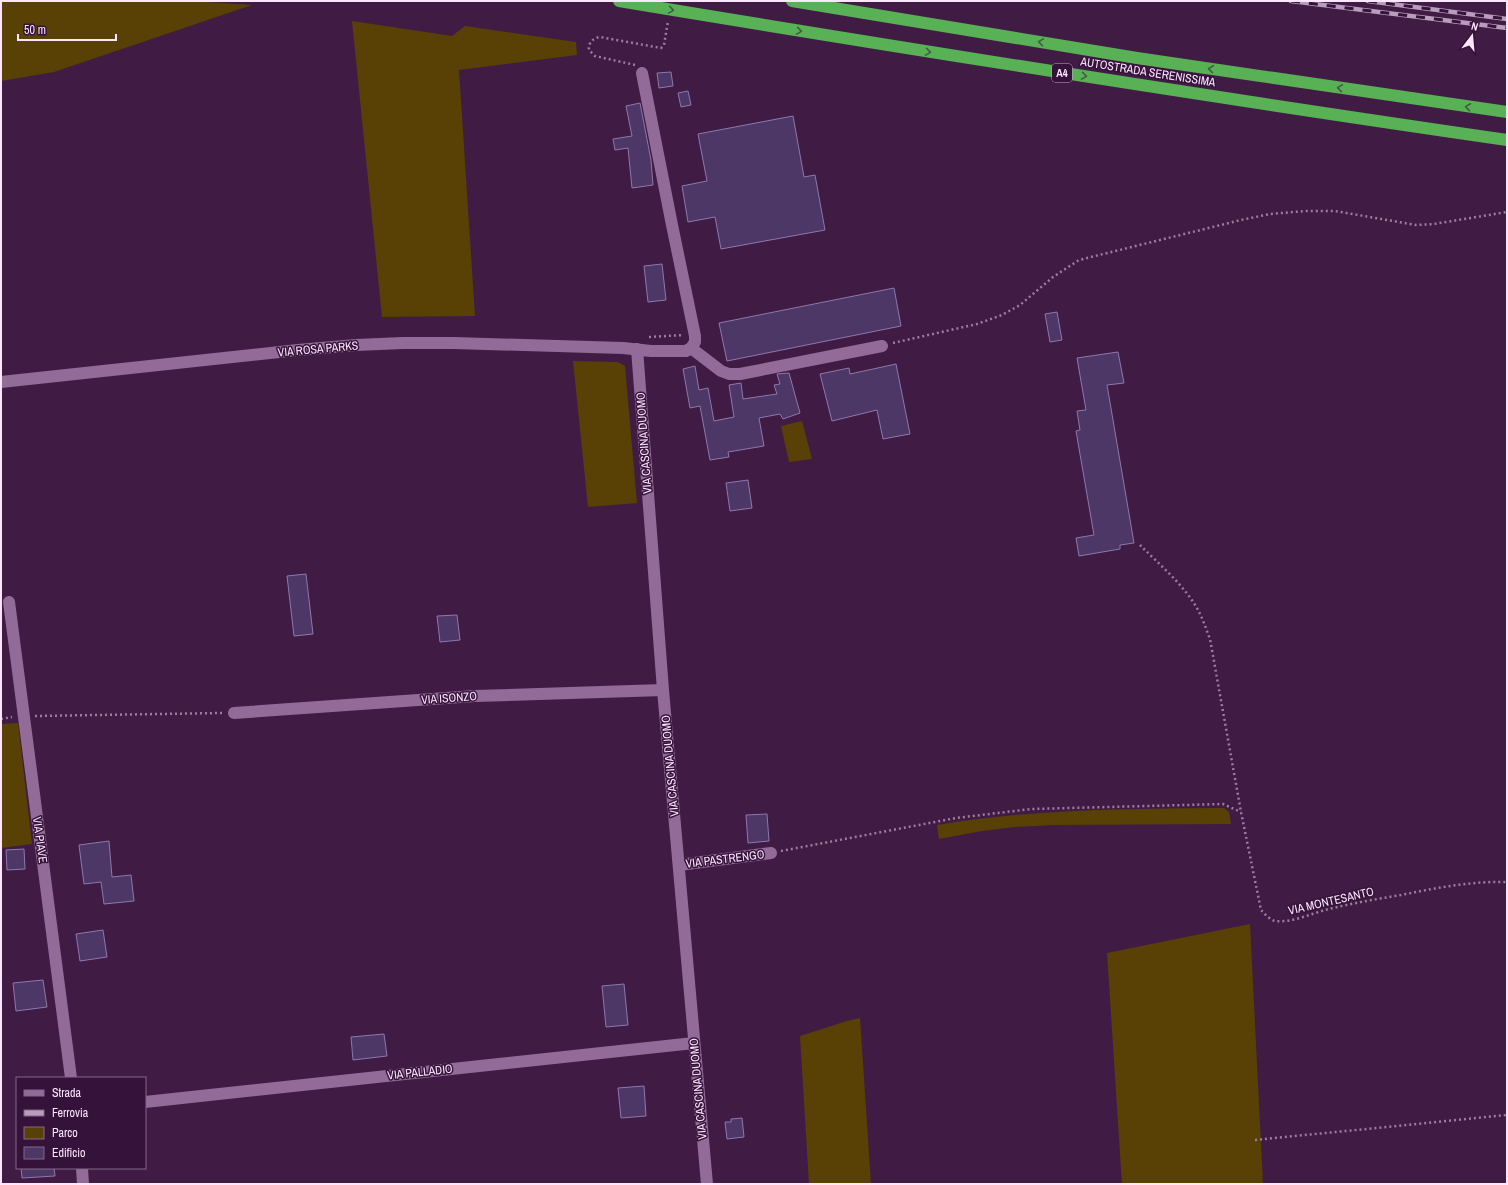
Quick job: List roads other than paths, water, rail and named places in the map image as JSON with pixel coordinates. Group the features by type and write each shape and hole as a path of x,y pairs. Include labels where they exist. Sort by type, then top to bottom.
{"highway":[{"name":"AUTOSTRADA SERENISSIMA","path":"619,1 938,54 1507,140"},
{"name":"AUTOSTRADA SERENISSIMA","path":"792,1 1137,58 1507,112"}],"street":[{"path":"642,70 695,336 695,342 691,348 721,371 729,374 740,374 882,346"},
{"name":"VIA ROSA PARKS","path":"1,382 356,345 454,343 686,351 691,348"},
{"name":"VIA CASCINA DUOMO","path":"637,349 663,690 706,1184"},
{"name":"VIA PIAVE","path":"9,602 71,1077"},
{"name":"VIA ISONZO","path":"234,713 475,696 663,690"},
{"name":"VIA PASTRENGO","path":"679,865 771,853"},
{"name":"VIA PALLADIO","path":"146,1102 694,1044"},
{"path":"82,1169 83,1184"}],"railway":[{"path":"1291,1 1507,28"},
{"path":"1368,1 1507,19"}]}
